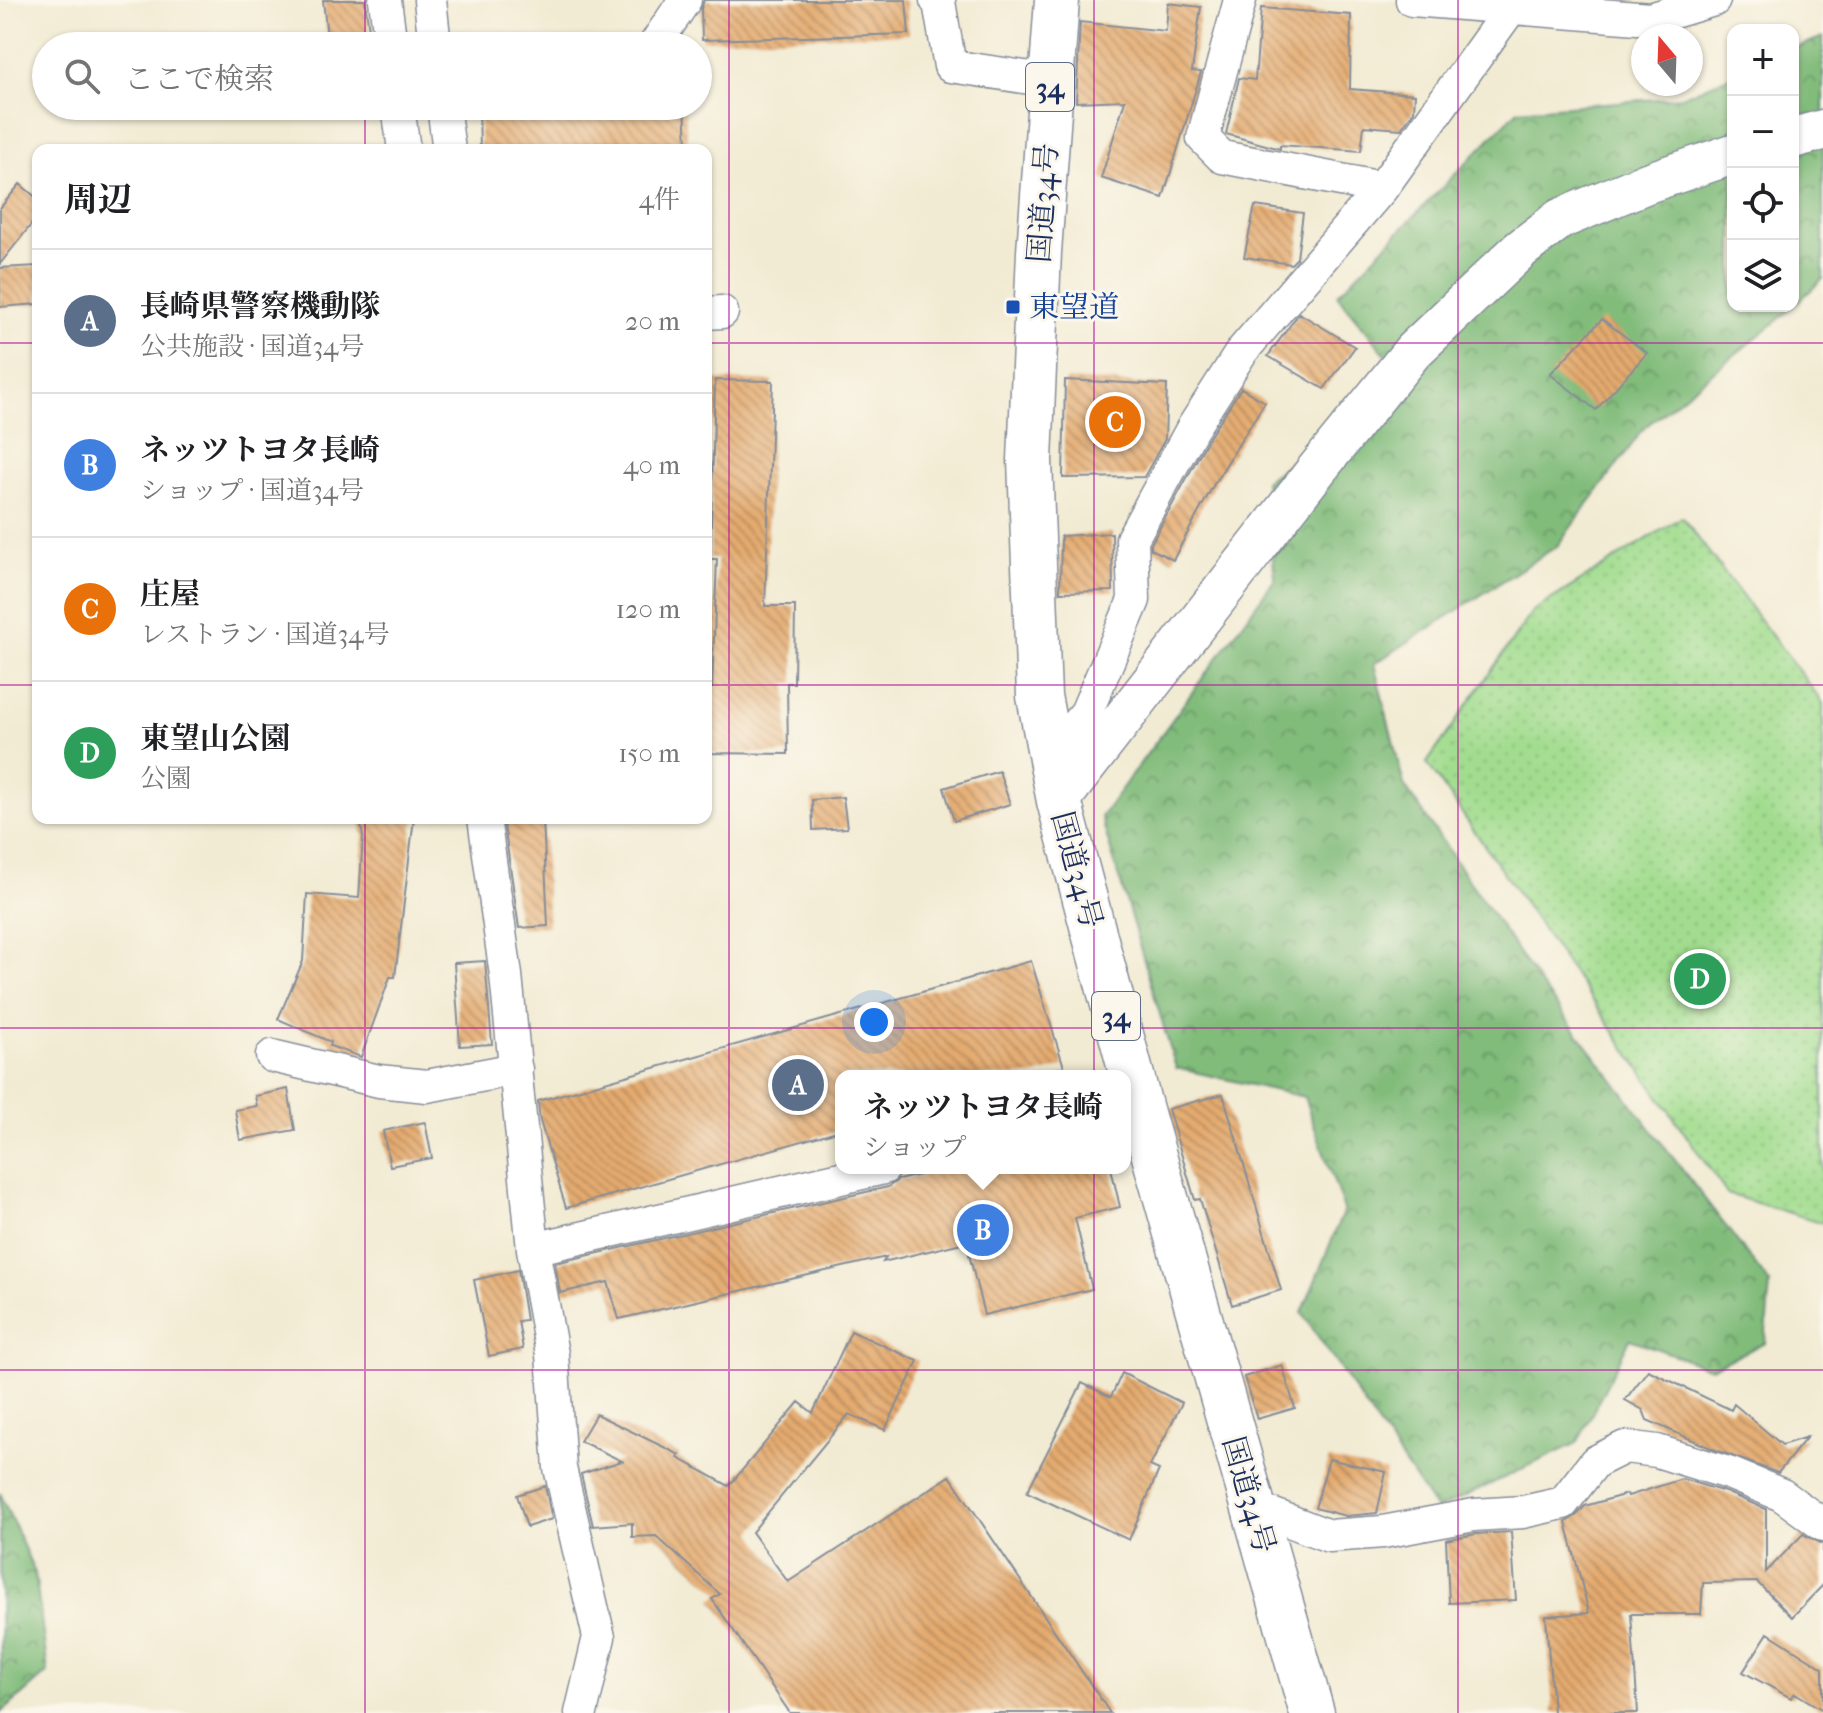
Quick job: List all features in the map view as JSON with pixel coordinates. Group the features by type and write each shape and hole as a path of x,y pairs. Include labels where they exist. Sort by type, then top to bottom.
{"highway":[{"name":"国道34号","path":"1057,0 1039,252 1030,460 1039,696 1059,801 1123,1070"},
{"name":"国道34号","path":"1133,1112 1312,1713"}],"street":[{"path":"385,0 389,32"},
{"path":"430,0 433,32"},
{"path":"663,32 685,0"},
{"path":"936,0 939,2 950,66 1051,81"},
{"path":"1240,0 1203,138 1222,157 1382,188"},
{"path":"1412,0 1650,19 1714,0"},
{"path":"1050,755 1086,713 1134,600 1132,539 1192,429 1242,351 1382,188 1511,8"},
{"path":"400,120 403,144"},
{"path":"445,120 448,144"},
{"path":"1799,136 1823,130"},
{"path":"1059,801 1413,351 1521,249 1560,219 1647,183 1727,156"},
{"path":"485,824 506,975 533,1249 552,1354 560,1468 599,1637 581,1713"},
{"path":"272,1056 379,1081 427,1086 516,1069"},
{"path":"533,1249 858,1174"},
{"path":"1253,1507 1329,1536 1383,1532 1474,1515 1523,1512 1563,1503 1595,1462 1625,1447 1657,1451 1731,1474 1782,1495 1823,1525"}],"green space":[{"path":"1823,37 1823,279 1799,301 1799,96 1799,47"},
{"path":"1727,78 1727,312 1787,312 1645,427 1557,546 1374,664 1404,785 1539,983 1770,1284 1765,1343 1711,1368 1630,1339 1577,1443 1436,1510 1302,1313 1344,1210 1304,1097 1176,1068 1101,817 1275,579 1265,481 1360,410 1392,362 1337,295 1518,110 1703,96 1703,88"},
{"path":"1682,517 1823,703 1823,1223 1727,1194 1427,763 1533,611"},
{"path":"0,1493 35,1573 48,1672 1,1713"}],"building":[{"path":"323,0 365,0 369,32 326,32"},
{"path":"704,0 906,0 909,34 712,40 712,32 702,32"},
{"path":"1168,3 1201,7 1192,71 1201,72 1163,198 1101,178 1125,100 1076,102 1080,22 1166,31"},
{"path":"1261,8 1351,15 1350,89 1415,94 1414,111 1401,129 1364,126 1361,151 1280,145 1280,149 1226,134 1239,78 1255,80"},
{"path":"479,120 686,120 687,144 480,144"},
{"path":"20,184 32,194 32,224 0,264 0,208"},
{"path":"1255,206 1303,213 1297,258 1291,264 1244,257"},
{"path":"32,266 32,304 0,307 0,268"},
{"path":"1299,313 1355,347 1324,389 1268,356"},
{"path":"1602,319 1647,353 1596,410 1550,374"},
{"path":"715,380 773,381 765,606 795,606 794,683 787,683 788,754 712,753 717,559 712,559"},
{"path":"1065,380 1167,385 1165,439 1144,477 1063,478"},
{"path":"1241,388 1265,402 1214,484 1173,560 1151,549 1151,544 1208,439"},
{"path":"1112,533 1113,591 1060,592 1061,536"},
{"path":"999,771 1010,804 954,821 944,788"},
{"path":"843,797 847,828 813,830 812,800"},
{"path":"361,824 413,824 395,977 390,977 361,1057 330,1046 331,1042 278,1019 303,961 307,894 359,898 363,836"},
{"path":"504,824 543,824 548,926 519,928"},
{"path":"485,961 492,1044 460,1046 454,963"},
{"path":"1031,961 1064,1067 1053,1070 835,1070 835,1132 566,1208 540,1121 538,1101"},
{"path":"288,1089 295,1130 240,1140 235,1110 257,1106 255,1096"},
{"path":"1223,1094 1281,1290 1232,1305 1200,1199 1195,1200 1168,1109"},
{"path":"425,1122 432,1158 390,1166 383,1131"},
{"path":"924,1174 1112,1174 1120,1207 1075,1218 1092,1289 984,1315 966,1242 883,1262 886,1257 619,1319 608,1282 560,1293 555,1263 888,1187 898,1180"},
{"path":"518,1270 526,1320 518,1321 523,1349 489,1356 474,1280"},
{"path":"851,1331 918,1361 885,1430 849,1414 752,1532 788,1582 950,1476 1110,1713 790,1713 712,1599 720,1594 656,1536 632,1537 632,1523 593,1526 581,1474 622,1461 580,1441 596,1414 680,1455 678,1458 729,1486 799,1402 813,1413"},
{"path":"1282,1365 1295,1408 1257,1419 1244,1377"},
{"path":"1648,1370 1731,1410 1734,1404 1782,1445 1807,1437 1778,1473 1713,1449 1647,1420 1643,1410 1625,1400"},
{"path":"1122,1373 1182,1403 1150,1466 1159,1470 1129,1540 1027,1492 1082,1383 1111,1397"},
{"path":"1329,1459 1386,1472 1377,1513 1346,1516 1315,1508"},
{"path":"1682,1479 1766,1509 1766,1572 1803,1534 1823,1544 1823,1585 1792,1617 1757,1582 1703,1583 1701,1614 1631,1614 1638,1713 1553,1713 1546,1616 1589,1613 1566,1522 1585,1506"},
{"path":"545,1486 552,1519 527,1527 517,1495"},
{"path":"1511,1532 1516,1600 1449,1603 1446,1540"},
{"path":"1768,1633 1823,1668 1823,1710 1795,1693 1791,1698 1743,1672"}],"place":[{"name":"東望道","path":"1013,307"},
{"name":"庄屋","path":"1115,422"},
{"name":"東望山公園","path":"1700,979"},
{"name":"長崎県警察機動隊","path":"798,1085"},
{"name":"ネッツトヨタ長崎","path":"983,1230"}]}
